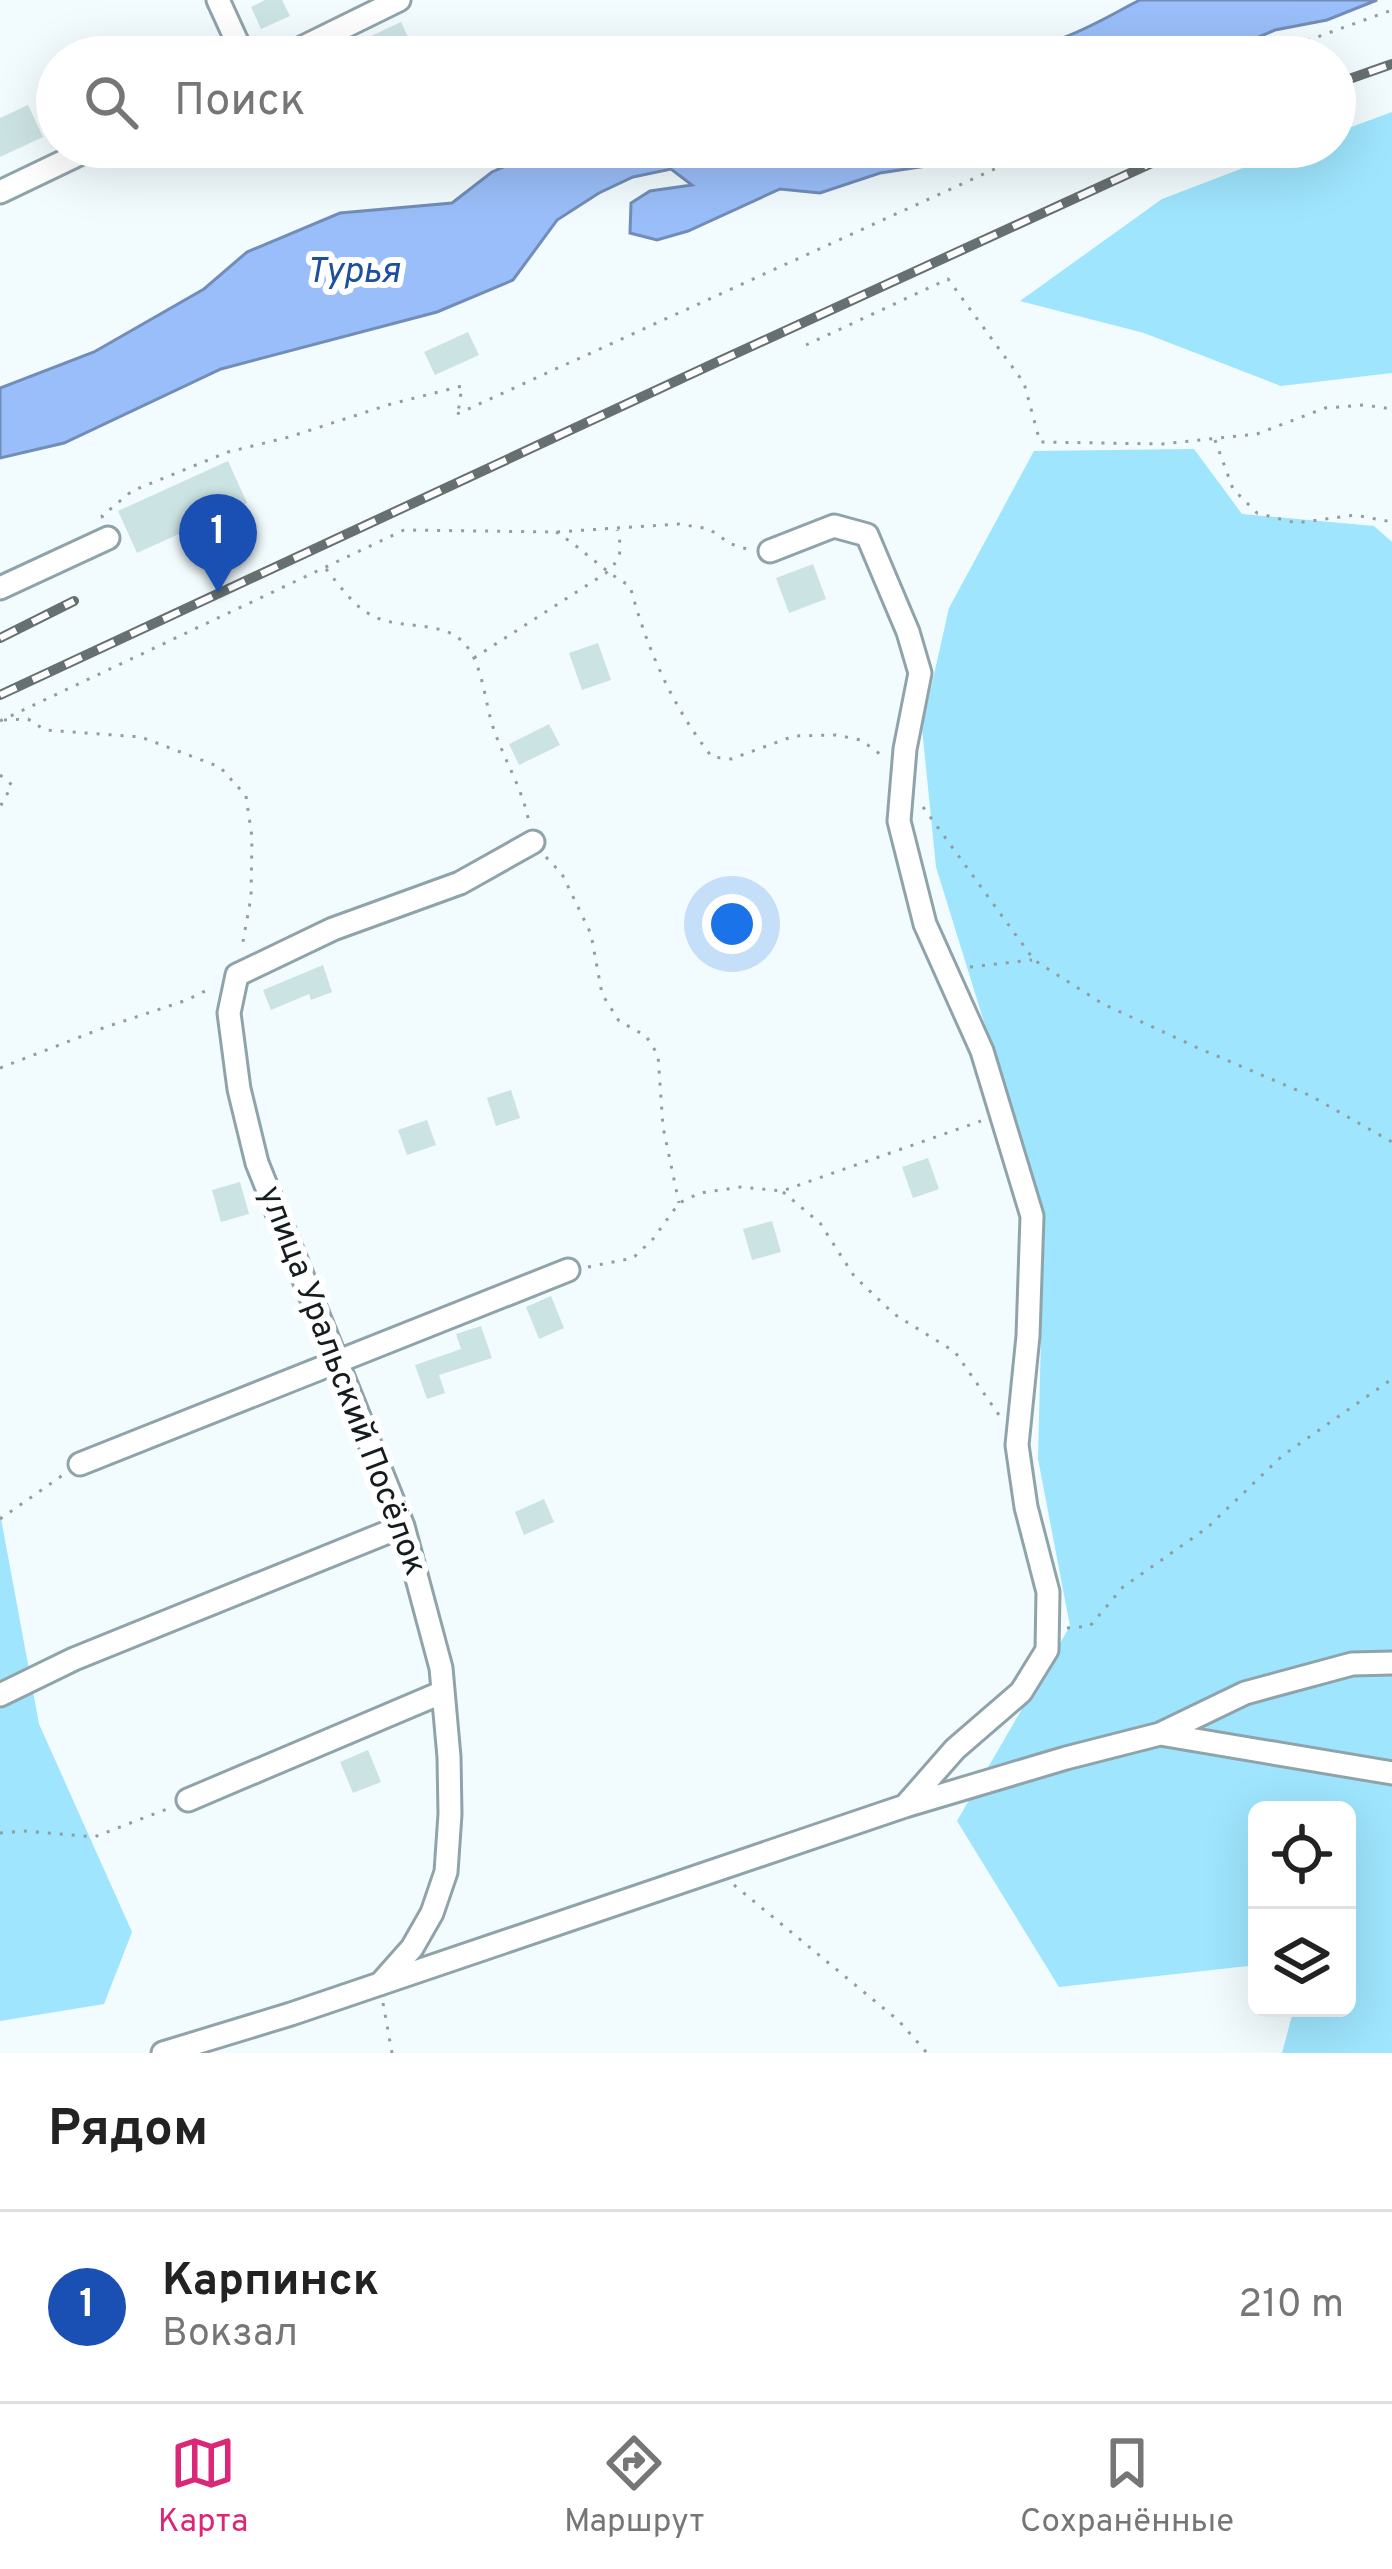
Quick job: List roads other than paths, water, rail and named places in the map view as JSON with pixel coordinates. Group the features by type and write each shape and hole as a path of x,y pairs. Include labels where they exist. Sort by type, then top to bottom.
{"street":[{"path":"218,0 234,36"},
{"path":"326,36 399,0"},
{"path":"0,192 50,168"},
{"path":"770,551 834,526 867,535 908,632 920,673 905,749 899,821 925,924 982,1051 1032,1216 1028,1336 1017,1445 1026,1507 1048,1592 1047,1650 1021,1691 955,1750 905,1806"},
{"path":"0,588 108,538"},
{"name":"улица Уральский Посёлок","path":"380,1984 412,1948 432,1913 446,1872 449,1757 441,1667 404,1526 257,1162 239,1089 229,1013 236,975 333,929 460,883 533,842"},
{"path":"80,1464 578,1269"},
{"path":"0,1695 74,1659 404,1526"},
{"path":"164,2053 905,1806 1160,1734 1245,1694 1352,1664 1392,1663"},
{"path":"188,1800 442,1691"},
{"path":"1160,1734 1392,1773"}],"water":[{"path":"1140,0 1377,0 1327,20 1261,36 1066,36"},
{"name":"Турья","path":"501,168 913,168 880,173 820,193 780,189 657,240 630,233 631,203 650,191 692,185 671,169 633,177 557,220 513,280 437,312 221,369 64,443 0,458 0,388 94,352 204,289 247,252 340,213 452,203"}],"railway":[{"path":"1356,77 1392,64"},
{"path":"0,695 1141,168"},
{"path":"0,638 74,601"}],"place":[{"name":"Карпинск","path":"218,593"}]}
